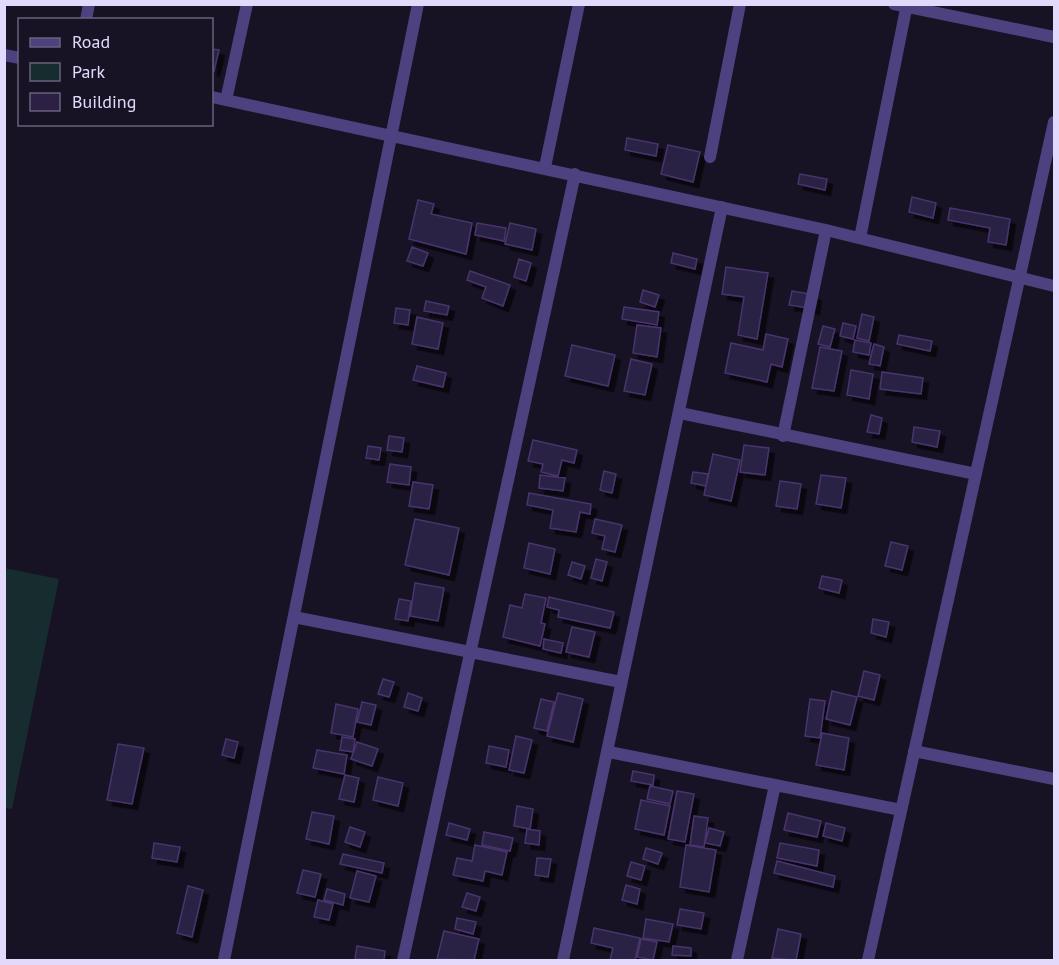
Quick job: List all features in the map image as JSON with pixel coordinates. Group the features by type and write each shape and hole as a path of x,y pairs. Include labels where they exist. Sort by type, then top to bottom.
{"street":[{"path":"226,100 247,4"},
{"path":"224,960 418,4"},
{"path":"545,167 579,4"},
{"path":"710,157 740,4"},
{"path":"860,238 902,5 1054,37"},
{"path":"213,97 545,167 826,230 1054,286"},
{"path":"868,960 1054,122"},
{"path":"403,960 575,174"},
{"path":"563,960 609,752 621,682 722,207"},
{"path":"783,436 826,230"},
{"path":"680,413 976,474"},
{"path":"294,617 621,682"},
{"path":"914,751 1054,779"},
{"path":"609,752 902,810"},
{"path":"737,960 775,785"}],"green space":[{"path":"4,568 59,579 12,809 4,808"}],"building":[{"path":"213,49 219,50 213,70"},
{"path":"627,138 658,144 656,156 625,150"},
{"path":"668,145 700,152 693,182 661,174"},
{"path":"800,174 827,179 825,190 798,184"},
{"path":"912,197 936,203 933,218 909,212"},
{"path":"418,200 434,204 431,214 472,223 466,254 409,239"},
{"path":"950,208 1010,219 1006,245 988,242 990,228 948,220"},
{"path":"477,223 506,228 504,241 475,235"},
{"path":"510,223 536,229 532,250 505,244"},
{"path":"412,247 428,253 423,266 407,261"},
{"path":"673,253 697,259 695,269 671,263"},
{"path":"519,259 531,263 526,281 514,277"},
{"path":"726,267 768,273 757,339 738,335 744,297 722,294"},
{"path":"470,271 510,285 503,306 482,298 486,287 467,280"},
{"path":"643,290 659,295 655,307 640,302"},
{"path":"792,291 816,295 814,309 789,305"},
{"path":"426,301 449,306 447,315 424,311"},
{"path":"624,307 659,312 657,325 622,319"},
{"path":"396,308 410,310 408,325 394,323"},
{"path":"862,314 874,317 869,341 857,338"},
{"path":"417,317 443,323 438,349 412,344"},
{"path":"843,323 856,326 853,339 840,336"},
{"path":"637,325 661,328 657,357 633,353"},
{"path":"823,326 835,329 830,347 818,344"},
{"path":"766,334 788,339 782,367 771,364 767,382 725,373 731,343 763,350"},
{"path":"899,335 932,341 930,351 897,344"},
{"path":"855,340 871,343 869,355 853,352"},
{"path":"874,344 884,347 880,366 869,364"},
{"path":"572,345 615,355 608,386 565,376"},
{"path":"820,347 842,351 834,391 812,388"},
{"path":"631,359 652,364 645,395 624,391"},
{"path":"417,366 446,373 443,387 413,380"},
{"path":"851,370 873,374 869,399 847,395"},
{"path":"882,372 923,378 921,394 880,389"},
{"path":"871,415 882,418 879,434 867,432"},
{"path":"914,427 940,431 937,447 912,442"},
{"path":"389,436 404,438 402,452 387,450"},
{"path":"533,440 577,450 574,463 562,460 558,476 541,472 543,464 528,461"},
{"path":"744,445 769,448 765,475 740,472"},
{"path":"368,446 381,448 379,460 366,458"},
{"path":"713,454 740,460 731,501 704,495"},
{"path":"390,464 411,467 409,485 387,482"},
{"path":"604,471 616,474 612,493 600,490"},
{"path":"693,472 708,474 706,486 691,483"},
{"path":"540,475 565,478 563,491 539,488"},
{"path":"821,475 846,478 841,508 816,504"},
{"path":"780,481 801,484 797,509 776,506"},
{"path":"413,482 433,485 429,509 409,506"},
{"path":"529,493 591,504 590,514 580,512 576,532 550,528 553,510 527,505"},
{"path":"415,519 459,528 449,575 405,565"},
{"path":"595,519 622,525 615,552 602,549 605,536 592,533"},
{"path":"891,542 908,546 902,570 885,566"},
{"path":"529,543 555,549 550,574 524,568"},
{"path":"596,559 607,562 602,581 591,578"},
{"path":"572,562 585,566 581,579 568,575"},
{"path":"822,576 842,580 839,593 819,588"},
{"path":"415,583 444,588 438,621 410,616"},
{"path":"525,594 546,598 541,623 545,624 540,646 503,637 510,605 522,608"},
{"path":"549,597 614,612 610,628 558,617 559,610 547,607"},
{"path":"399,599 411,601 408,621 395,619"},
{"path":"873,619 889,622 886,637 871,633"},
{"path":"572,627 595,632 589,657 566,652"},
{"path":"544,639 563,643 561,653 543,649"},
{"path":"864,671 880,675 874,700 858,696"},
{"path":"383,679 394,682 389,697 378,694"},
{"path":"832,691 857,697 850,725 826,719"},
{"path":"408,693 422,698 418,711 404,707"},
{"path":"558,693 583,699 573,742 547,736"},
{"path":"541,699 554,702 547,731 534,728"},
{"path":"810,699 825,701 820,738 805,736"},
{"path":"362,702 376,705 371,725 357,722"},
{"path":"336,704 358,709 353,737 331,733"},
{"path":"822,733 849,738 844,770 816,765"},
{"path":"516,736 532,740 524,773 509,770"},
{"path":"342,737 355,739 353,752 340,750"},
{"path":"226,739 238,742 234,758 222,755"},
{"path":"357,742 378,749 372,766 351,759"},
{"path":"118,744 144,748 132,804 107,800"},
{"path":"489,746 509,750 506,767 486,763"},
{"path":"317,750 347,755 344,774 313,768"},
{"path":"633,771 654,775 653,785 631,781"},
{"path":"345,775 359,778 354,802 339,799"},
{"path":"378,777 403,783 398,806 373,800"},
{"path":"650,786 673,791 670,804 647,799"},
{"path":"677,791 694,794 685,842 668,839"},
{"path":"641,800 670,806 664,835 635,829"},
{"path":"517,806 533,809 530,829 514,826"},
{"path":"312,812 334,816 329,844 306,839"},
{"path":"788,813 821,821 817,837 784,830"},
{"path":"694,816 708,818 704,847 690,845"},
{"path":"449,823 470,829 467,840 446,835"},
{"path":"826,823 845,828 842,841 823,836"},
{"path":"350,827 365,832 360,847 345,842"},
{"path":"709,828 724,832 720,846 705,843"},
{"path":"527,829 540,831 539,845 525,843"},
{"path":"484,832 513,838 510,851 482,845"},
{"path":"154,843 180,847 177,862 152,858"},
{"path":"780,843 819,850 817,866 777,858"},
{"path":"475,845 507,852 502,875 485,871 483,881 453,875 457,858 472,861"},
{"path":"686,845 716,850 709,892 680,887"},
{"path":"646,848 662,853 658,864 643,859"},
{"path":"343,854 384,863 382,873 340,864"},
{"path":"537,858 551,859 548,877 535,875"},
{"path":"777,861 835,876 833,887 774,873"},
{"path":"631,862 645,866 641,880 627,876"},
{"path":"303,870 321,874 315,897 297,893"},
{"path":"357,871 376,876 369,902 350,898"},
{"path":"626,885 640,889 637,904 622,900"},
{"path":"188,886 203,890 192,937 177,933"},
{"path":"327,889 345,894 343,905 324,900"},
{"path":"467,893 480,897 476,911 462,907"},
{"path":"318,900 333,904 329,920 314,917"},
{"path":"680,909 704,913 701,929 677,925"},
{"path":"457,918 476,922 473,934 455,929"},
{"path":"646,919 673,924 669,942 643,938"},
{"path":"594,928 640,938 635,960 610,960 613,948 591,943"},
{"path":"778,929 801,934 796,960 772,958"},
{"path":"444,931 479,939 474,960 437,959"},
{"path":"641,939 657,942 653,960 637,957"},
{"path":"357,946 385,951 384,960 355,959"},
{"path":"673,946 691,948 691,956 672,955"}]}
